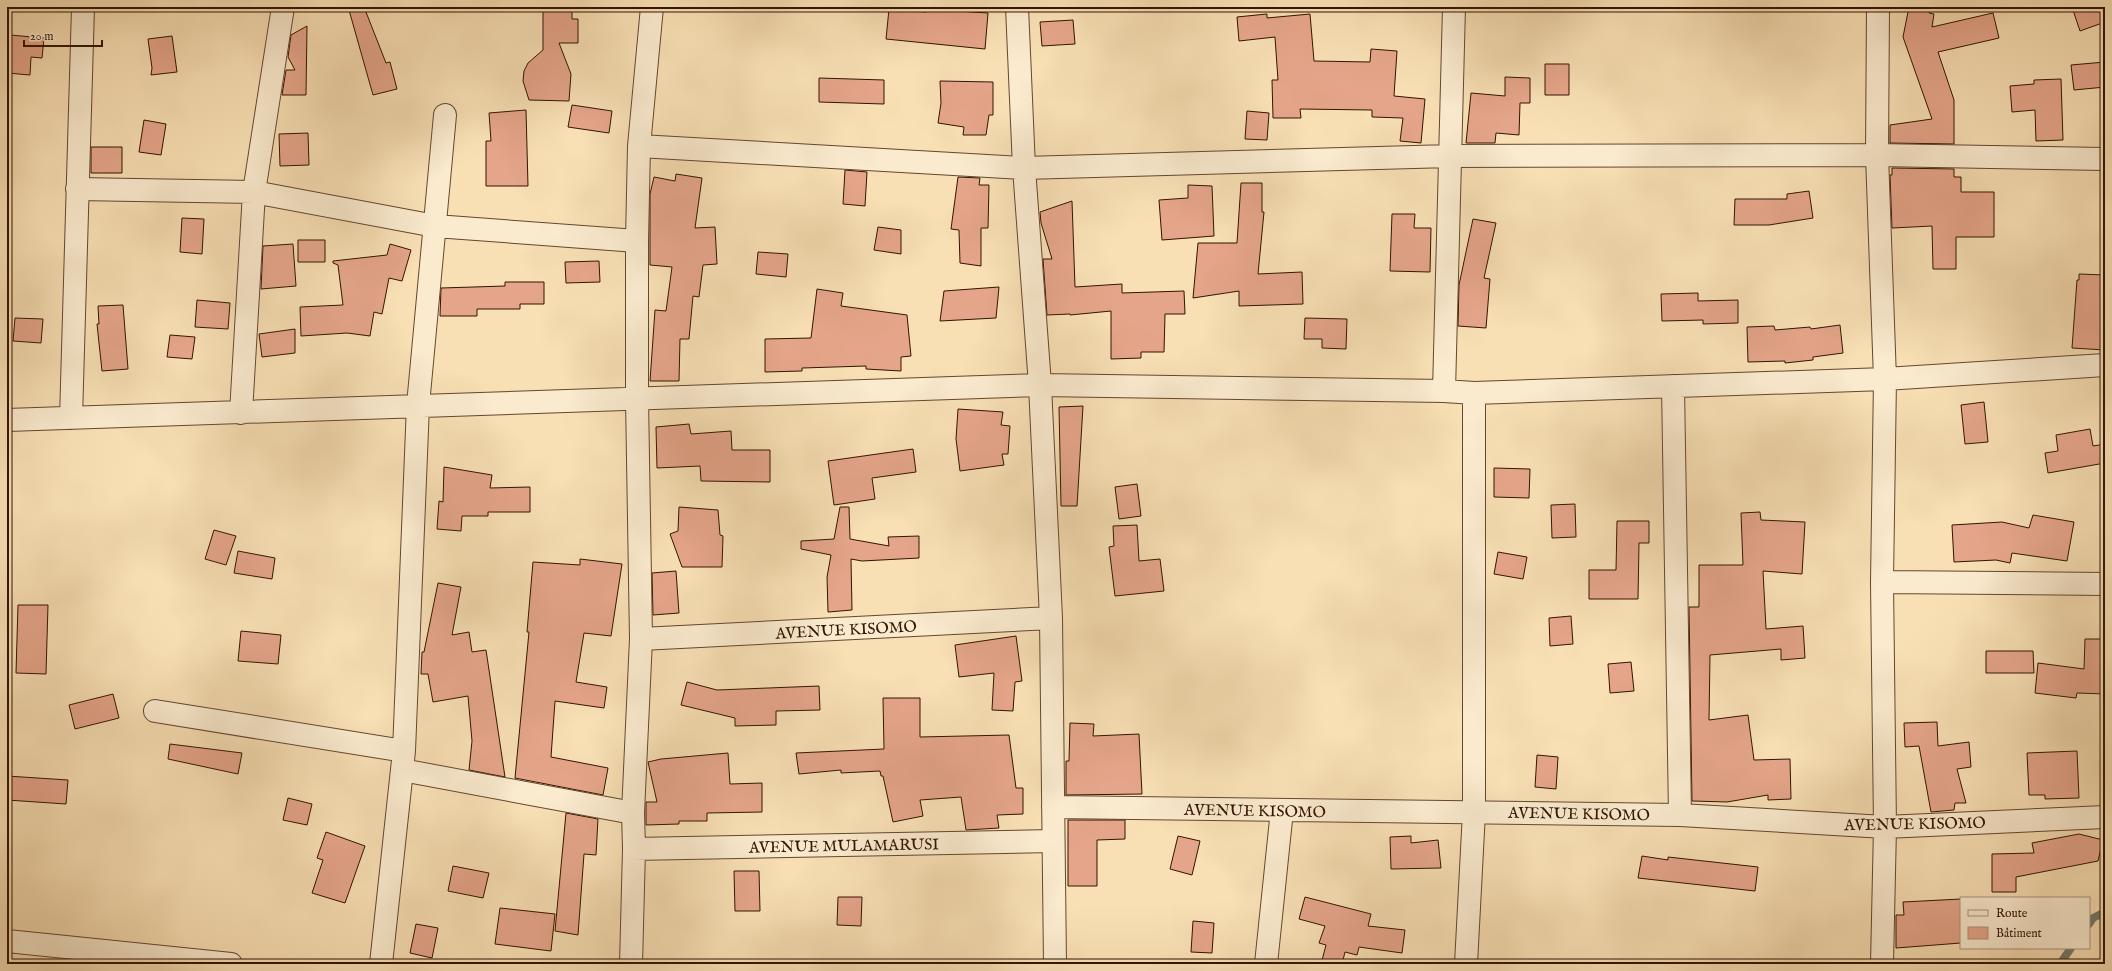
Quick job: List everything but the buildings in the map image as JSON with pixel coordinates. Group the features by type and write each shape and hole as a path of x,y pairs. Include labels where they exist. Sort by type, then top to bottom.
{"street":[{"path":"71,418 83,7"},
{"path":"241,413 254,192 283,7"},
{"path":"631,964 634,850 633,813 641,639 637,398 637,241 639,146 652,7"},
{"path":"1016,7 1024,168 1040,384 1051,618 1055,964"},
{"path":"1444,390 1454,7"},
{"path":"1878,7 1878,155 1885,379 1882,582 1885,827 1882,964"},
{"path":"381,964 403,760 418,405 445,115"},
{"path":"639,146 1024,168 1450,156 1878,155 2105,159"},
{"path":"77,189 254,192 435,226 637,241"},
{"path":"7,420 1040,384 1444,390 1474,393 1885,379 2105,365"},
{"path":"1673,386 1680,815"},
{"path":"1466,964 1474,812 1474,393"},
{"path":"1882,582 2105,584"},
{"name":"AVENUE KISOMO","path":"641,639 1051,618"},
{"path":"155,711 403,760 633,813"},
{"name":"AVENUE KISOMO","path":"1053,807 1680,815 1885,827 2105,817"},
{"path":"1266,964 1282,810"},
{"name":"AVENUE MULAMARUSI","path":"634,850 1053,841"},
{"path":"7,941 231,964"}],"waterway":[{"path":"2090,922 2093,918 2105,912"},
{"path":"2060,964 2070,949"}]}
